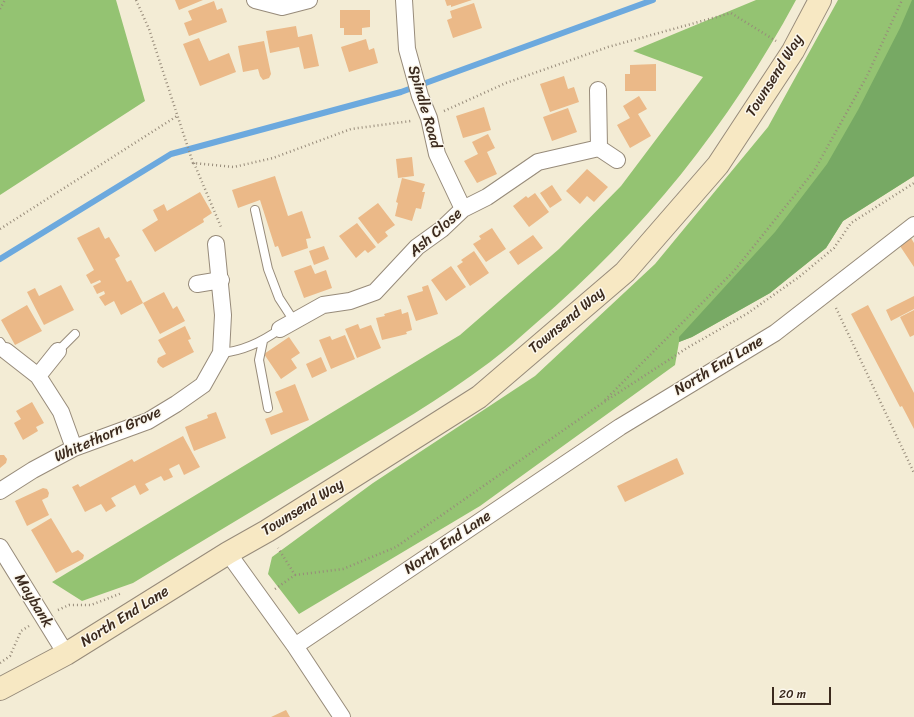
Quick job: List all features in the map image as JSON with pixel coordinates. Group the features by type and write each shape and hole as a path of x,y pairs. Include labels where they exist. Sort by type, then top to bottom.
{"main road":[{"name":"Townsend Way","path":"228,553 267,531 479,397 625,272 718,165 793,51 820,0"},
{"name":"North End Lane","path":"0,689 66,654 228,553"}],"street":[{"path":"255,0 282,7 309,0"},
{"name":"Spindle Road","path":"404,0 407,49 413,72 420,96 429,118 437,154 463,209"},
{"path":"598,90 599,148 617,160"},
{"name":"Ash Close","path":"287,325 324,305 350,300 375,292 417,247 442,229 463,209 488,197 538,162 599,148"},
{"name":"North End Lane","path":"295,646 620,427 774,333 914,225"},
{"name":"Whitethorn Grove","path":"0,491 33,470 74,448 148,421 203,385 221,353 223,315 216,244"},
{"path":"197,284 220,280"},
{"path":"3,346 38,376 62,412 74,448"},
{"path":"38,376 58,351"},
{"name":"Maybank","path":"0,547 42,618 66,654"},
{"path":"228,553 295,646 342,717"}],"lane":[{"path":"221,353 234,352 263,342 287,325 268,269 255,210"},
{"path":"58,351 75,334"},
{"path":"263,342 259,360 268,408"}],"path":[{"path":"0,9 4,0"},
{"path":"136,0 149,28 186,143 221,226 216,244"},
{"path":"601,404 734,271 814,171 867,76 902,0"},
{"path":"194,163 234,167 273,158 351,129 429,118 506,83 608,47 731,13 793,51"},
{"path":"0,229 177,116"},
{"path":"260,598 295,576 343,569 396,547 601,404 687,348 748,313 798,277 834,248 851,224 914,183"},
{"path":"829,291 914,473"},
{"path":"267,531 295,576"},
{"path":"0,663 10,656 21,631 42,618 69,605 91,605 129,590"}],"green space":[{"path":"0,0 116,0 145,101 0,195"},
{"path":"756,0 796,0 742,91 712,133 648,214 612,252 575,289 502,353 471,376 414,414 133,583 82,601 52,582 460,335 559,249 621,186 703,77 633,51"},
{"path":"838,0 914,0 914,176 843,221 826,248 770,293 692,337 679,342 675,365 480,506 299,614 268,574 272,557 373,483 535,376 655,264 768,127"},
{"path":"912,0 914,0 914,176 843,221 826,248 770,293 692,337 679,342 679,337 775,232 827,164 858,110 900,28"}],"building":[{"path":"175,0 203,0 179,10"},
{"path":"445,0 472,0 451,7 451,5 447,6"},
{"path":"214,1 217,10 222,8 227,22 189,36 184,23 192,20 188,11"},
{"path":"474,3 482,28 453,38 447,20 452,18 450,11"},
{"path":"340,10 370,10 370,27 362,28 362,35 344,35 344,28 340,28"},
{"path":"296,26 298,37 312,34 319,66 304,69 299,47 270,53 266,31"},
{"path":"199,38 209,61 229,53 236,72 200,86 183,44"},
{"path":"366,39 369,50 374,48 378,63 349,72 341,47"},
{"path":"264,41 271,74 269,78 263,80 258,69 243,72 238,46"},
{"path":"656,64 656,91 625,91 625,74 630,74 630,65"},
{"path":"564,76 568,89 574,87 579,102 550,112 540,84"},
{"path":"639,96 647,109 638,114 651,136 630,148 617,125 630,118 623,106"},
{"path":"484,107 491,130 463,138 456,116"},
{"path":"568,108 577,132 552,141 543,117"},
{"path":"488,134 495,148 487,152 497,174 477,183 464,161 478,154 472,142"},
{"path":"412,157 414,176 398,178 396,159"},
{"path":"587,169 608,187 594,202 587,196 580,204 566,191"},
{"path":"275,176 288,216 302,211 311,238 306,239 308,248 282,257 278,246 275,247 260,200 238,208 232,190"},
{"path":"402,178 425,184 422,192 425,192 421,209 416,208 412,221 395,216 398,203 396,202"},
{"path":"552,185 562,200 550,208 540,193"},
{"path":"200,192 212,213 203,219 204,222 155,252 142,230 158,220 153,210 164,204 167,211"},
{"path":"535,193 549,212 529,227 513,206 526,196 528,198"},
{"path":"378,203 395,225 385,232 388,236 378,244 358,218"},
{"path":"357,223 376,247 368,253 365,250 356,258 339,236"},
{"path":"99,227 105,239 109,237 120,256 115,259 127,282 131,280 143,303 121,315 114,301 105,306 99,297 105,294 104,291 97,294 93,286 101,282 100,280 91,284 86,275 94,270 77,238"},
{"path":"492,228 506,249 486,262 473,244 481,239 479,236"},
{"path":"533,235 543,248 518,265 509,252"},
{"path":"911,238 914,243 914,267 900,246"},
{"path":"324,246 329,259 314,265 309,251"},
{"path":"474,251 489,273 470,286 457,266 463,262 461,260"},
{"path":"311,265 315,274 326,270 332,288 304,298 294,271"},
{"path":"451,266 466,287 446,301 431,280"},
{"path":"61,285 74,310 44,325 27,292 35,288 39,296"},
{"path":"428,285 438,314 416,321 407,296 423,291 422,287"},
{"path":"164,292 173,309 177,306 185,321 160,334 143,303"},
{"path":"914,296 914,309 891,321 886,310"},
{"path":"27,305 42,331 15,345 1,320"},
{"path":"868,305 914,393 914,429 902,406 900,407 851,314"},
{"path":"401,309 402,314 408,312 412,330 406,332 407,334 382,340 376,318"},
{"path":"914,310 914,335 910,337 900,317"},
{"path":"358,324 360,329 371,325 381,348 357,358 345,329"},
{"path":"185,326 191,339 188,340 194,352 163,368 157,362 158,358 166,354 158,340"},
{"path":"345,335 355,359 331,369 319,340 330,336 332,340"},
{"path":"289,337 300,353 291,359 297,368 281,379 264,354"},
{"path":"321,357 327,371 312,378 306,364"},
{"path":"295,384 309,420 271,435 265,419 283,412 275,392"},
{"path":"32,402 44,423 36,427 38,431 23,440 14,423 21,419 16,411"},
{"path":"216,412 226,438 194,451 185,427 208,418 207,415"},
{"path":"183,436 200,467 184,475 179,464 169,469 173,477 164,481 161,476 145,484 149,490 140,495 135,485 111,498 116,506 106,512 101,504 85,512 72,487 78,484 80,487 132,459 134,462"},
{"path":"0,455 4,455 7,459 6,463 0,468"},
{"path":"677,458 684,474 625,502 617,486"},
{"path":"43,488 47,489 49,493 48,497 42,500 49,515 27,526 15,501"},
{"path":"51,518 72,553 78,550 84,555 83,559 56,573 31,530"},
{"path":"286,710 290,717 271,717"}],"waterway":[{"path":"0,259 171,154 401,92 653,0"}]}
